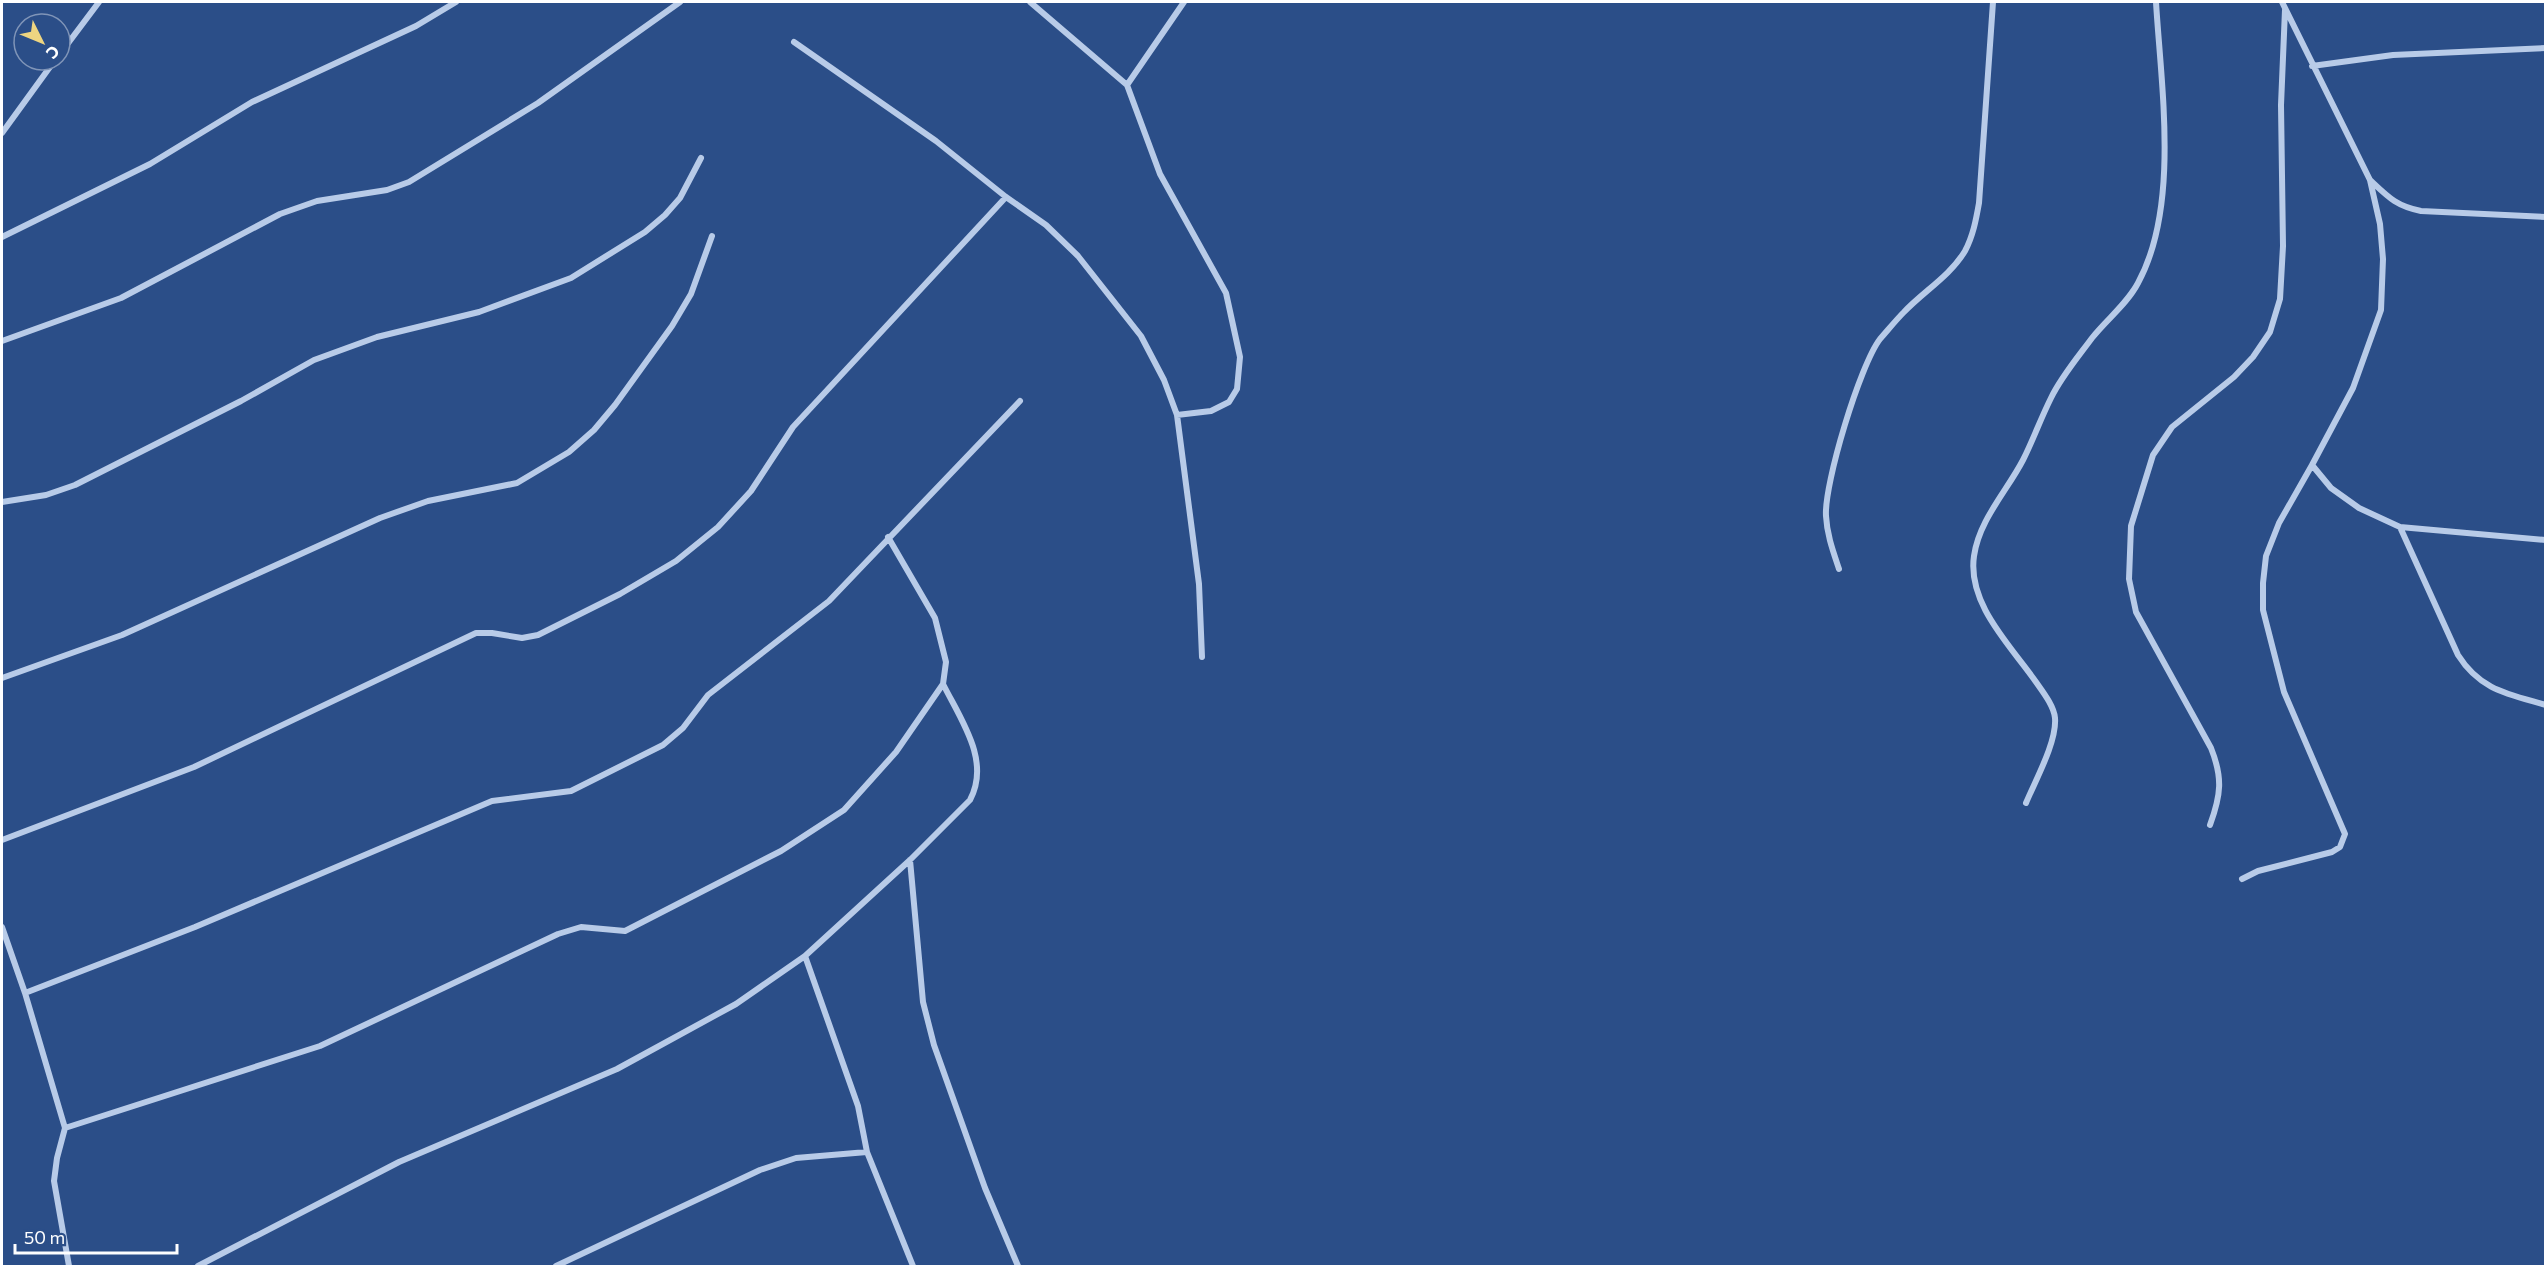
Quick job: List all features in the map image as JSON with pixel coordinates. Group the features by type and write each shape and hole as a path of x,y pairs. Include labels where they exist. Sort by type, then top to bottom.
{"street":[{"path":"72,38 99,2"},
{"path":"2,237 150,164 252,102 416,26 456,2"},
{"path":"2,341 121,298 280,214 317,201 387,190 408,182 538,104 680,2"},
{"path":"1030,2 1127,86 1160,174 1226,293 1240,357 1237,389 1228,402 1211,411 1177,414"},
{"path":"1127,86 1184,2"},
{"path":"1839,569 1829,538 1826,514 1830,482 1852,402 1865,369 1878,342 1904,311 1944,278 1965,252 1975,228 1979,203 1994,2"},
{"path":"2026,803 2053,737 2055,717 2046,697 1985,612 1976,587 1973,556 1984,523 2023,460 2052,395 2093,336 2128,298 2139,282 2152,249 2163,196 2165,118 2157,2"},
{"path":"2242,879 2258,871 2332,852 2340,847 2345,834 2284,692 2263,610 2266,556 2279,524 2353,388 2381,310 2383,259 2380,224 2370,180 2282,2"},
{"path":"2210,825 2218,802 2220,779 2218,766 2211,748 2136,612 2129,579 2131,526 2153,455 2172,427 2234,377 2253,357 2270,332 2280,299 2283,246 2281,105 2284,10"},
{"path":"794,42 936,141 1006,197 1046,225 1078,256 1134,327 1164,380 1177,414 1198,584 1202,657"},
{"path":"2312,66 2393,55 2546,48"},
{"path":"2,133 46,72"},
{"path":"2,502 46,495 75,485 241,401 314,360 377,337 479,312 571,278 645,232 666,215 680,198 701,158"},
{"path":"2370,180 2389,198 2403,207 2432,212 2546,217"},
{"path":"2,840 194,767 476,633 522,638 538,635 620,594 676,561 718,527 752,491 793,427 1006,197"},
{"path":"2,678 122,635 380,518 428,501 517,483 569,452 594,430 615,405 672,326 691,294 712,236"},
{"path":"25,993 195,927 492,801 571,791 663,745 683,728 708,695 829,601 1020,401"},
{"path":"2312,465 2331,488 2359,508 2400,527 2546,540"},
{"path":"2400,527 2458,655 2469,673 2499,690 2546,705"},
{"path":"65,1128 320,1046 558,934 581,927 625,931 781,851 844,810 896,752 943,684 946,662 935,618 888,537"},
{"path":"198,1266 399,1162 617,1070 736,1004 805,956 910,860 970,800 976,789 978,776 976,754 943,684"},
{"path":"910,860 923,1002 931,1034 985,1188 1018,1266"},
{"path":"2,927 25,993 65,1128 54,1181 69,1266"},
{"path":"805,956 858,1106 867,1152 914,1266"},
{"path":"556,1266 759,1170 796,1158 867,1152"}]}
